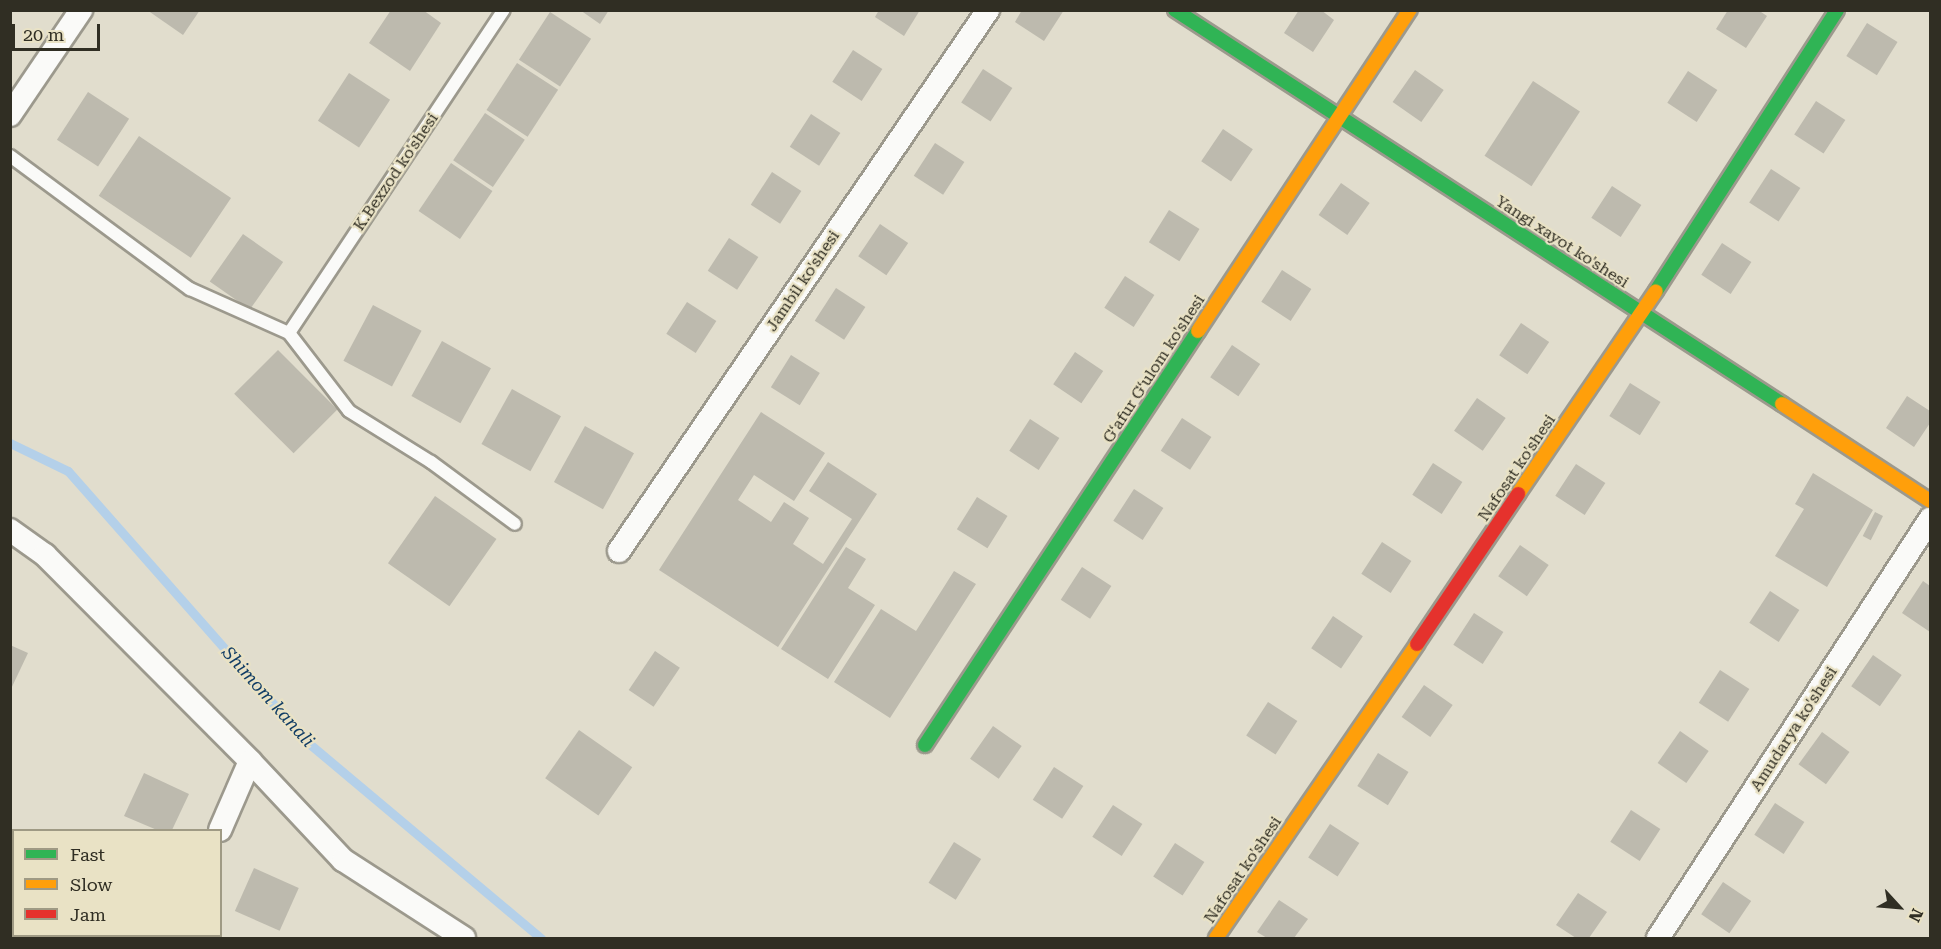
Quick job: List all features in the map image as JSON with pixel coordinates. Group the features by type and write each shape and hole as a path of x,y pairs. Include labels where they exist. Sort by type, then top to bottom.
{"street":[{"path":"10,115 81,10"},
{"name":"Jambil ko'shesi","path":"619,551 988,10"},
{"name":"Yangi xayot ko'shesi","path":"1175,10 1930,501"},
{"name":"Gʻafur Gʻulom ko'shesi","path":"925,745 1410,10"},
{"name":"Nafosat ko'shesi","path":"1216,939 1641,314 1836,10"},
{"name":"Amudarya ko'shesi","path":"1658,939 1930,519"},
{"path":"10,530 45,555 250,761 343,860 464,939"},
{"path":"221,829 250,761"}],"lane":[{"name":"K.Bexzod ko'shesi","path":"289,333 504,10"},
{"path":"10,156 190,289 289,333 349,411 430,462 515,524"}],"building":[{"path":"147,10 200,10 183,35"},
{"path":"391,10 423,10 441,23 410,71 369,43"},
{"path":"580,10 609,10 600,24"},
{"path":"879,10 920,10 904,36 875,17"},
{"path":"1022,10 1064,10 1044,41 1015,22"},
{"path":"1299,10 1321,10 1334,20 1313,52 1284,33"},
{"path":"1728,10 1758,10 1767,16 1746,48 1716,29"},
{"path":"550,12 591,39 560,86 519,60"},
{"path":"1867,23 1898,42 1877,75 1846,56"},
{"path":"853,50 882,69 862,101 832,82"},
{"path":"517,63 558,90 528,137 487,110"},
{"path":"983,69 1012,88 991,122 961,103"},
{"path":"1415,70 1444,90 1421,122 1393,102"},
{"path":"1688,71 1717,90 1697,122 1667,103"},
{"path":"349,73 390,100 359,147 318,121"},
{"path":"1533,81 1580,111 1531,186 1485,156"},
{"path":"88,92 129,119 98,166 57,140"},
{"path":"1816,101 1845,120 1824,154 1794,135"},
{"path":"485,113 525,140 493,187 453,160"},
{"path":"811,114 840,133 819,166 790,147"},
{"path":"1223,129 1253,149 1231,181 1201,161"},
{"path":"139,136 231,198 191,258 99,196"},
{"path":"935,143 964,162 943,195 914,176"},
{"path":"451,163 492,191 460,239 419,211"},
{"path":"1771,169 1800,188 1779,222 1749,203"},
{"path":"772,172 801,191 780,224 751,205"},
{"path":"1341,183 1370,203 1347,235 1319,215"},
{"path":"1612,186 1641,205 1621,237 1591,218"},
{"path":"1169,210 1200,229 1179,261 1149,242"},
{"path":"880,224 908,243 886,275 858,256"},
{"path":"243,234 283,262 250,310 210,282"},
{"path":"729,238 758,257 737,290 708,271"},
{"path":"1722,243 1751,262 1731,294 1701,275"},
{"path":"1282,270 1311,289 1291,321 1261,302"},
{"path":"1125,276 1154,295 1134,327 1104,308"},
{"path":"836,288 865,307 844,340 815,321"},
{"path":"687,302 716,321 696,353 666,334"},
{"path":"373,305 422,331 392,386 343,361"},
{"path":"1521,323 1549,342 1527,374 1499,355"},
{"path":"442,341 491,368 460,423 411,396"},
{"path":"1232,345 1260,364 1238,396 1210,377"},
{"path":"278,350 337,409 294,453 234,394"},
{"path":"1075,352 1103,371 1081,403 1053,384"},
{"path":"791,355 820,373 800,405 771,387"},
{"path":"1630,383 1661,402 1640,435 1609,416"},
{"path":"512,389 561,416 530,471 481,444"},
{"path":"1907,396 1930,411 1930,423 1914,447 1886,428"},
{"path":"1477,398 1506,418 1483,451 1454,431"},
{"path":"761,412 825,453 794,501 754,475 738,500 771,522 784,502 809,518 793,544 823,564 852,519 809,491 828,462 877,494 778,647 659,570"},
{"path":"1182,418 1211,437 1190,470 1161,451"},
{"path":"1030,419 1059,438 1039,470 1009,451"},
{"path":"585,426 634,453 603,509 554,482"},
{"path":"1433,463 1462,482 1442,514 1412,495"},
{"path":"1576,464 1605,483 1585,515 1555,496"},
{"path":"1813,473 1873,510 1827,587 1775,556 1804,509 1795,504"},
{"path":"1134,489 1163,508 1143,540 1113,521"},
{"path":"435,496 496,539 449,606 388,563"},
{"path":"977,497 1008,516 987,548 957,529"},
{"path":"1875,512 1883,516 1871,540 1863,536"},
{"path":"1382,542 1411,561 1391,593 1361,574"},
{"path":"1520,545 1549,565 1527,596 1498,576"},
{"path":"846,547 866,559 848,588 875,605 828,679 781,649"},
{"path":"1082,567 1111,586 1090,619 1061,600"},
{"path":"954,571 976,584 890,718 834,682 881,609 916,631"},
{"path":"1923,581 1930,586 1930,632 1902,613"},
{"path":"1770,591 1799,610 1779,642 1749,623"},
{"path":"1474,613 1503,632 1483,664 1453,645"},
{"path":"1333,616 1363,636 1341,668 1311,648"},
{"path":"10,645 28,653 10,691"},
{"path":"655,651 680,668 654,707 629,690"},
{"path":"1873,655 1902,675 1880,706 1851,686"},
{"path":"1720,670 1749,689 1728,722 1699,703"},
{"path":"1424,685 1453,705 1430,737 1402,717"},
{"path":"1268,702 1297,721 1276,755 1246,736"},
{"path":"993,726 1022,746 999,779 970,759"},
{"path":"579,730 632,767 598,816 545,778"},
{"path":"1680,731 1709,751 1686,783 1658,763"},
{"path":"1822,732 1850,752 1826,784 1798,764"},
{"path":"1378,753 1409,772 1388,805 1357,786"},
{"path":"1054,767 1083,786 1062,819 1033,800"},
{"path":"144,773 189,794 172,829 155,829 124,816"},
{"path":"1775,803 1804,822 1784,854 1754,835"},
{"path":"1113,805 1142,824 1122,856 1092,837"},
{"path":"1631,810 1660,829 1640,861 1610,842"},
{"path":"1330,824 1359,843 1338,877 1308,858"},
{"path":"954,842 981,859 956,900 929,883"},
{"path":"1175,843 1204,862 1183,896 1153,877"},
{"path":"254,868 299,888 280,931 235,911"},
{"path":"1723,882 1751,901 1729,933 1701,914"},
{"path":"1578,893 1607,912 1589,938 1576,938 1556,925"},
{"path":"1279,900 1308,919 1294,938 1267,938 1257,932"}],"waterway":[{"name":"Shimom kanali","path":"10,443 68,471 306,741 541,938"}],"traffic: fast":[{"path":"1175,10 1782,404"},
{"path":"1656,291 1837,10"},
{"path":"925,745 1198,331"}],"traffic: slow":[{"path":"1198,331 1410,10"},
{"path":"1518,494 1656,291"},
{"path":"1782,404 1930,501"},
{"path":"1216,938 1417,644"}],"traffic: jam":[{"path":"1417,644 1518,494"}]}
